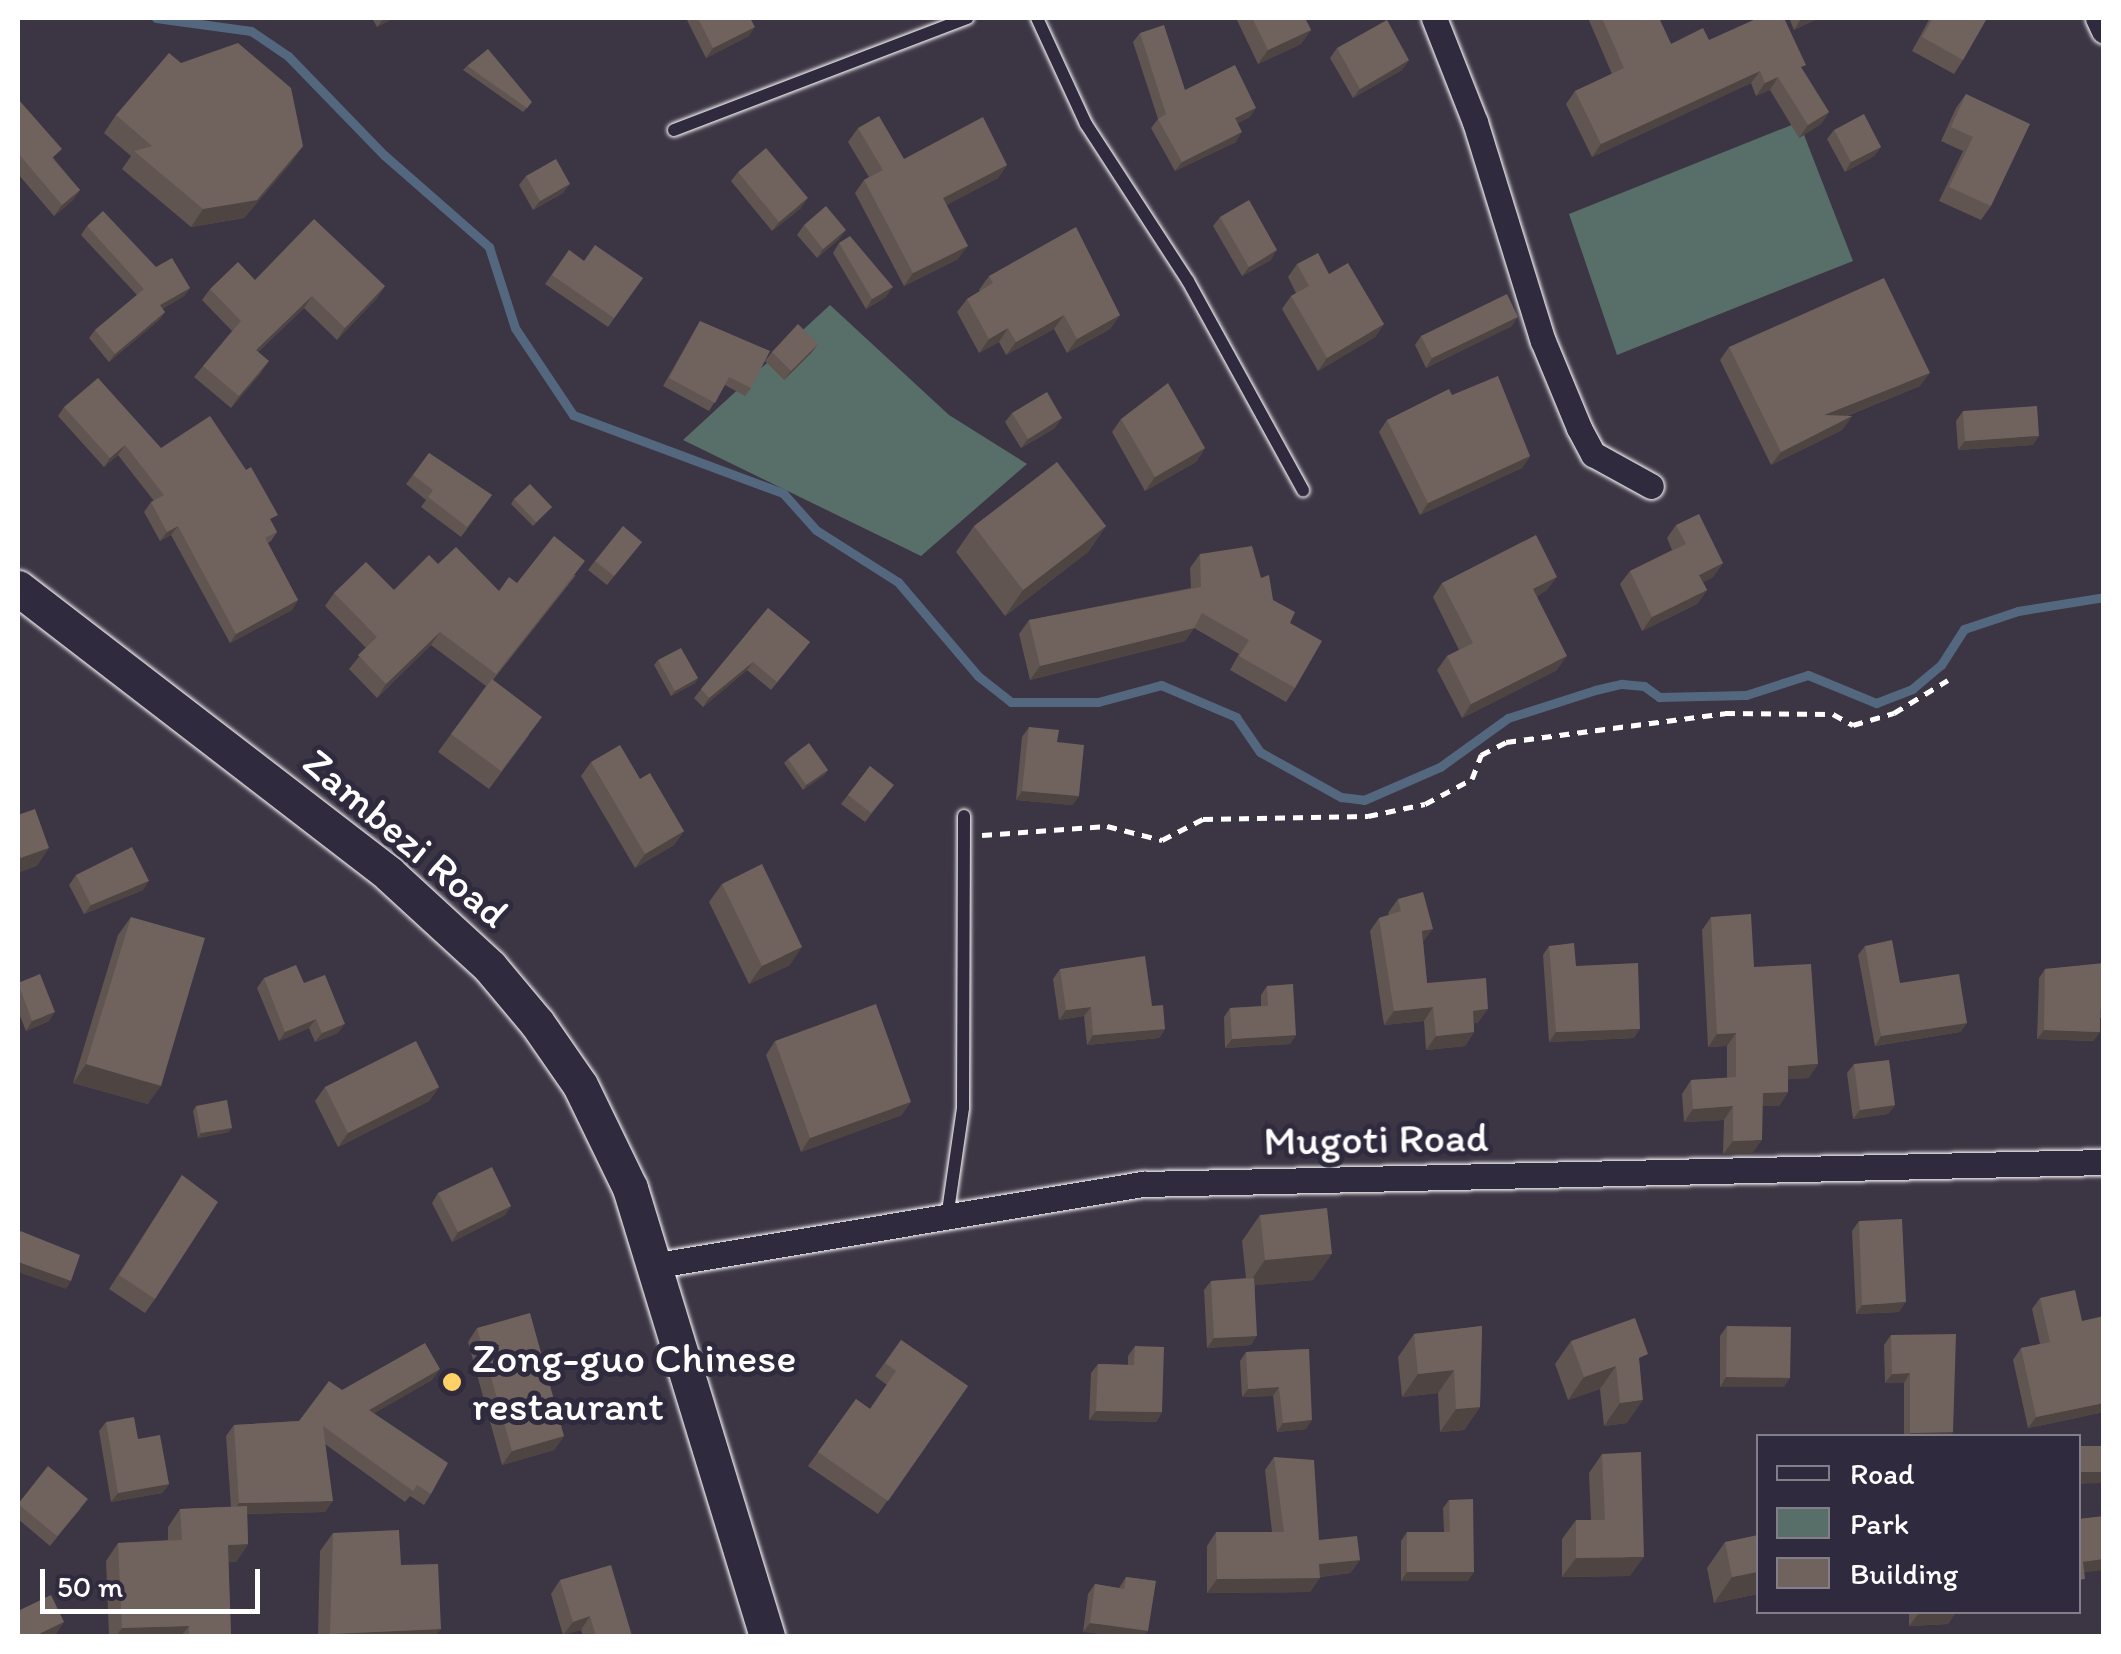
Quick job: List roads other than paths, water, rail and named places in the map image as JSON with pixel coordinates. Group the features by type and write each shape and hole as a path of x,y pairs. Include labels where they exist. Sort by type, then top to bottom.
{"main road":[{"name":"Zambezi Road","path":"18,588 390,874 490,967 580,1085 630,1188 658,1265 767,1636"}],"street":[{"path":"1434,18 1475,122 1542,341 1579,428 1593,454 1651,486"},
{"path":"2098,18 2104,31"},
{"name":"Mugoti Road","path":"658,1265 1143,1184 2104,1162"}],"lane":[{"path":"674,130 967,18"},
{"path":"1037,18 1086,124 1188,281 1303,490"},
{"path":"946,1218 963,1108 964,816"}],"waterway":[{"path":"156,18 251,31 288,56 384,155 489,247 515,328 573,415 783,493 816,530 898,582 978,676 1011,702 1098,702 1161,685 1236,717 1260,752 1341,797 1364,800 1440,767 1508,718 1595,690 1622,684 1644,686 1659,697 1746,695 1808,675 1876,703 1912,689 1941,665 1964,629 2018,611 2104,597"}],"place":[{"name":"Zong-guo Chinese restaurant","path":"452,1382"}]}
